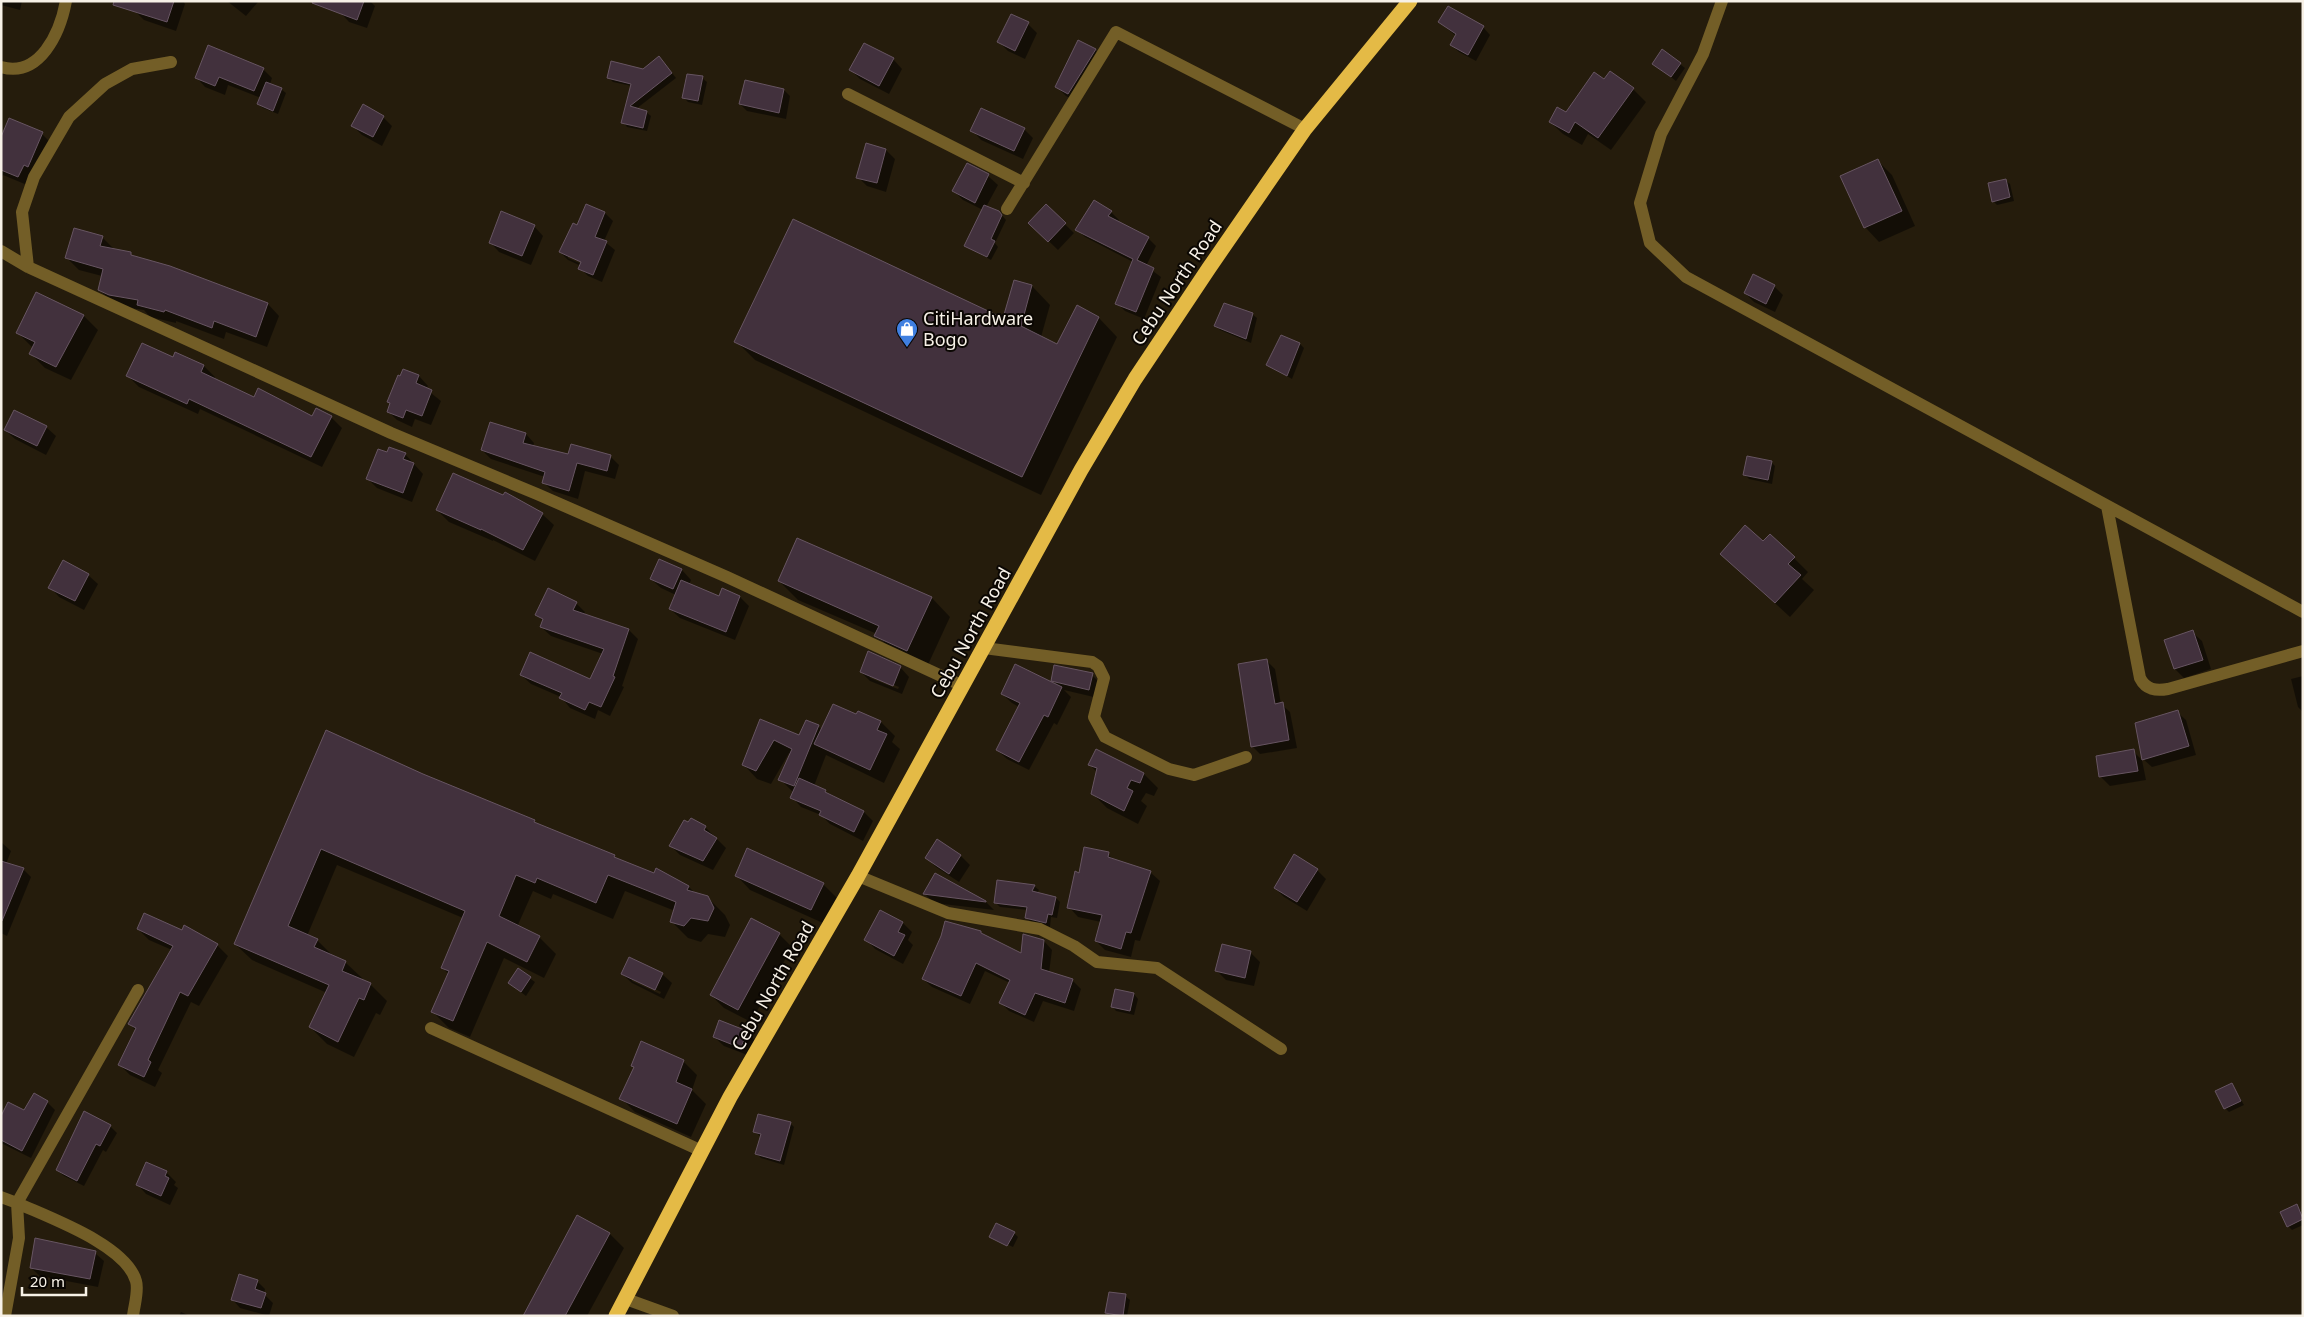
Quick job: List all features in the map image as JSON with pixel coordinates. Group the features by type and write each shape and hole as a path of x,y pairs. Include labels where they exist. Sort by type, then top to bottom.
{"highway":[{"name":"Cebu North Road","path":"616,1316 730,1097 858,876 1081,470 1135,379 1209,268 1306,129 1410,1"}],"street":[{"path":"1,68 11,70 29,67 42,57 63,18 66,1"},
{"path":"1722,1 1703,54 1661,134 1640,203 1650,243 1686,277 2303,612"},
{"path":"1007,209 1116,32 1306,129"},
{"path":"28,267 22,212 34,177 69,117 105,84 132,69 171,62"},
{"path":"848,94 1024,183"},
{"path":"1,251 28,267 391,433 718,573 964,686"},
{"path":"2107,506 2140,678 2143,684 2150,689 2159,691 2303,651"},
{"path":"984,648 1092,662 1098,666 1104,678 1094,717 1105,737 1169,769 1194,775 1246,757"},
{"path":"858,876 948,913 1040,930 1074,946 1097,962 1157,968 1281,1049"},
{"path":"6,1316 19,1238 17,1203 138,990"},
{"path":"431,1028 702,1151"},
{"path":"1,1197 106,1245 128,1266 137,1283 133,1316"},
{"path":"626,1299 673,1316"}],"building":[{"path":"114,1 174,1 167,22 113,5"},
{"path":"313,1 364,1 357,20 312,3"},
{"path":"1448,6 1484,26 1468,55 1450,45 1456,34 1438,22"},
{"path":"1011,14 1029,22 1015,51 997,42"},
{"path":"1078,40 1096,49 1068,94 1055,87"},
{"path":"864,43 894,58 879,86 849,70"},
{"path":"208,45 264,68 254,91 219,77 215,86 195,78"},
{"path":"1662,49 1681,63 1671,77 1652,64"},
{"path":"659,56 672,73 630,106 647,111 643,128 621,123 631,84 607,78 611,61 643,69"},
{"path":"1610,71 1634,88 1598,138 1575,122 1569,133 1549,122 1557,107 1566,112 1594,72 1604,79"},
{"path":"687,74 703,76 698,101 682,98"},
{"path":"745,80 784,89 779,113 739,104"},
{"path":"266,82 282,88 273,111 257,104"},
{"path":"363,104 384,116 373,137 351,126"},
{"path":"981,108 1025,128 1014,151 970,131"},
{"path":"9,118 43,132 28,167 24,165 18,177 1,170 1,137"},
{"path":"866,143 886,149 877,183 856,178"},
{"path":"1878,159 1902,211 1864,228 1840,176"},
{"path":"967,163 989,174 975,203 952,191"},
{"path":"2006,179 2010,197 1992,202 1988,183"},
{"path":"1094,200 1112,211 1108,216 1149,237 1137,260 1154,268 1136,312 1115,304 1133,259 1075,230"},
{"path":"586,204 605,212 595,237 607,241 593,275 578,269 581,262 559,252 573,223 577,225"},
{"path":"1046,204 1066,223 1048,242 1028,223"},
{"path":"984,205 999,211 1002,215 991,239 995,241 987,257 964,246"},
{"path":"501,211 535,225 522,256 489,243"},
{"name":"CitiHardware Bogo","path":"793,219 1003,318 1014,280 1032,285 1021,326 1057,344 1077,305 1099,317 1022,477 734,342"},
{"path":"74,228 103,236 100,246 131,252 131,255 170,266 268,303 256,337 214,321 212,328 165,310 164,312 137,305 138,300 109,295 98,290 103,269 65,258"},
{"path":"1753,274 1775,285 1766,304 1744,293"},
{"path":"36,292 84,315 56,367 29,354 35,342 16,333"},
{"path":"1224,303 1253,313 1246,339 1214,326"},
{"path":"1281,335 1300,343 1287,376 1266,365"},
{"path":"142,343 173,357 175,352 204,365 201,372 254,397 258,388 312,416 316,408 332,416 311,457 189,399 187,404 126,376"},
{"path":"403,369 419,375 416,383 432,390 422,416 406,410 403,418 387,412 390,403 387,402 398,375 400,376"},
{"path":"14,410 47,426 37,446 4,430"},
{"path":"490,422 526,433 523,443 568,454 571,444 611,455 607,471 577,463 569,491 542,483 545,472 481,450"},
{"path":"389,447 406,453 403,459 414,463 403,493 366,479 378,449 387,452"},
{"path":"1747,456 1772,461 1768,480 1743,475"},
{"path":"453,473 503,495 505,492 543,513 523,550 481,529 436,510"},
{"path":"1745,525 1763,541 1770,534 1795,557 1788,564 1801,575 1775,603 1720,554"},
{"path":"797,538 932,597 907,651 874,636 879,626 778,581"},
{"path":"659,559 682,569 673,589 650,579"},
{"path":"63,560 89,574 75,601 48,588"},
{"path":"681,580 719,596 722,588 740,596 726,632 669,609"},
{"path":"548,588 577,602 573,610 629,629 613,676 615,677 601,707 589,702 585,710 559,698 562,693 520,675 530,652 590,679 604,649 540,627 543,619 535,615"},
{"path":"2193,630 2203,660 2174,669 2164,640"},
{"path":"868,651 901,666 893,686 860,672"},
{"path":"1267,659 1275,704 1283,702 1289,740 1251,747 1238,664"},
{"path":"1015,664 1062,687 1048,717 1044,715 1019,762 996,750 1020,703 1001,694"},
{"path":"1054,665 1093,673 1089,690 1051,681"},
{"path":"833,704 856,714 858,711 881,721 877,730 887,734 870,770 814,744"},
{"path":"2178,710 2189,746 2142,760 2135,723"},
{"path":"760,719 799,735 806,720 819,725 794,786 778,780 792,749 774,740 756,771 742,765"},
{"path":"326,730 423,774 615,855 614,857 654,873 656,868 689,886 687,890 708,896 714,908 708,921 691,918 684,926 670,922 676,902 608,875 596,903 537,878 535,883 516,875 499,916 540,936 527,962 487,942 453,1021 431,1012 449,971 441,968 465,911 321,849 288,926 318,939 314,947 346,961 342,971 371,983 364,1000 359,998 338,1042 309,1027 329,985 234,944"},
{"path":"1096,749 1144,773 1140,783 1131,780 1127,788 1133,791 1124,811 1091,794 1097,768 1088,765"},
{"path":"2134,749 2138,771 2099,777 2096,756"},
{"path":"799,778 826,790 825,792 864,811 854,832 819,815 821,811 790,798"},
{"path":"691,818 706,826 704,830 717,838 703,861 669,846 684,820 688,822"},
{"path":"937,839 961,855 949,874 925,858"},
{"path":"1084,847 1109,852 1108,857 1151,871 1131,933 1126,932 1121,949 1095,941 1102,915 1067,908 1075,871 1079,873"},
{"path":"747,848 824,883 811,910 735,876"},
{"path":"1294,854 1318,869 1297,902 1274,888"},
{"path":"1,861 24,868 2,921 1,921"},
{"path":"935,873 986,901 986,902 923,894"},
{"path":"997,880 1035,885 1032,891 1056,897 1052,915 1048,914 1046,923 1025,918 1027,907 994,903"},
{"path":"880,910 903,922 898,932 905,935 894,956 864,940"},
{"path":"144,913 182,930 184,925 218,944 188,996 180,992 148,1060 151,1062 144,1077 118,1065 136,1028 128,1024 173,946 137,929"},
{"path":"751,918 780,933 738,1010 710,995"},
{"path":"945,921 981,931 981,933 1021,953 1023,934 1044,940 1041,969 1073,979 1065,1003 1035,993 1025,1015 999,1003 1010,980 976,963 961,996 922,979 941,936"},
{"path":"1222,944 1251,951 1245,978 1215,971"},
{"path":"629,957 663,973 655,990 621,974"},
{"path":"518,968 531,977 521,992 508,983"},
{"path":"1115,989 1134,993 1130,1011 1111,1007"},
{"path":"719,1020 747,1031 741,1048 713,1037"},
{"path":"641,1041 684,1060 676,1082 692,1089 677,1124 619,1099 634,1067 631,1066"},
{"path":"2232,1083 2241,1101 2224,1109 2215,1091"},
{"path":"34,1093 48,1101 22,1151 1,1140 1,1116 8,1102 24,1110"},
{"path":"84,1111 111,1125 100,1146 96,1144 77,1181 56,1170"},
{"path":"758,1114 791,1122 780,1161 755,1154 761,1134 753,1132"},
{"path":"146,1162 167,1171 165,1176 169,1178 161,1196 136,1185"},
{"path":"2297,1204 2303,1219 2287,1227 2280,1212"},
{"path":"577,1215 610,1233 565,1316 523,1316"},
{"path":"996,1223 1015,1232 1007,1246 989,1237"},
{"path":"35,1238 96,1251 90,1279 30,1268"},
{"path":"239,1274 258,1280 255,1289 266,1293 261,1308 231,1300"},
{"path":"1109,1292 1126,1294 1123,1316 1105,1313"}],"place":[{"name":"CitiHardware Bogo","path":"907,348"}]}
